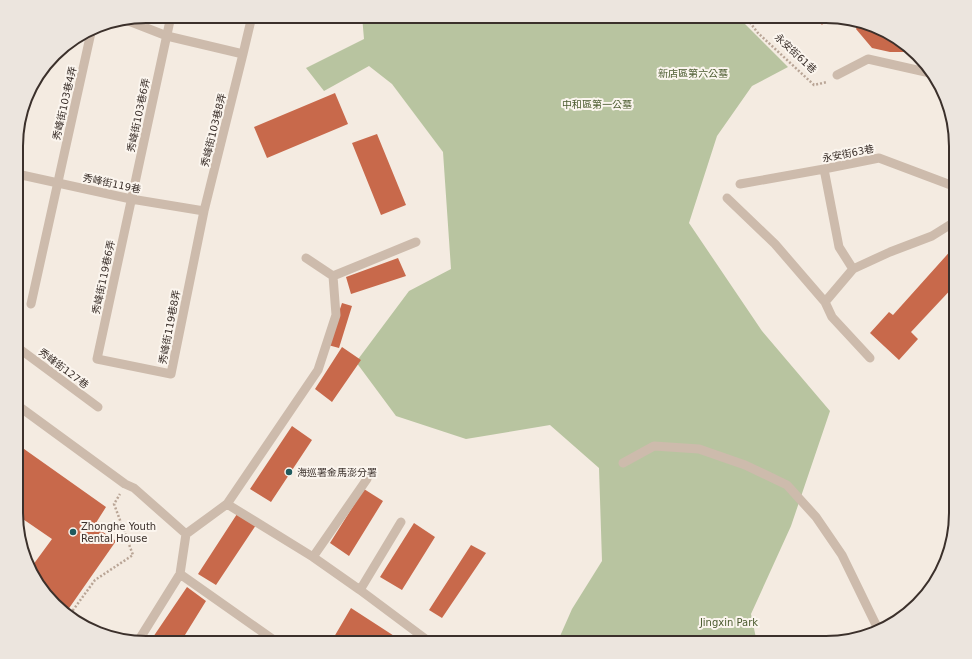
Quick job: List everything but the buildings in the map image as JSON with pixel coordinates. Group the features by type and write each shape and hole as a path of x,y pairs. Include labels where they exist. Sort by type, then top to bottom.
{"lane":[{"name":"秀峰街103巷6弄","path":"131,199 170,23"},
{"name":"秀峰街103巷8弄","path":"204,211 250,23"},
{"path":"135,24 167,36 243,54"},
{"name":"秀峰街103巷4弄","path":"31,304 90,36"},
{"path":"837,75 868,59 924,72"},
{"name":"永安街63巷","path":"740,184 879,158 949,184"},
{"path":"824,169 839,247 853,269"},
{"name":"秀峰街119巷","path":"23,175 131,199 204,211"},
{"path":"727,198 775,244 825,302 832,317 870,358"},
{"name":"秀峰街119巷6弄","path":"97,359 131,199"},
{"name":"秀峰街119巷8弄","path":"97,359 171,374 204,211"},
{"path":"825,302 853,269 890,252 932,236 949,225"},
{"path":"333,276 416,242"},
{"path":"306,258 333,276"},
{"path":"141,636 180,574 186,534 227,504 318,370 336,315 333,276"},
{"name":"秀峰街127巷","path":"23,351 98,407"},
{"path":"23,409 125,484 134,488 186,534"},
{"path":"623,463 654,446 699,449 745,465 787,485 816,517 842,555 876,625"},
{"path":"313,557 366,479"},
{"path":"227,504 313,557 422,636"},
{"path":"360,590 401,522"},
{"path":"180,574 268,636"}],"path":[{"name":"永安街61巷","path":"750,23 758,33 814,85 827,82 837,75"},
{"path":"72,612 95,580 133,555 114,504 125,484"}],"green space":[{"path":"363,23 744,23 788,67 752,86 717,136 689,223 762,331 830,411 791,526 751,614 756,636 560,636 572,609 602,561 599,468 550,425 466,439 396,416 356,362 409,291 451,269 443,152 392,84 369,66 324,91 306,68 364,39"}],"place":[{"name":"海巡署金馬澎分署","path":"289,472"},
{"name":"Zhonghe Youth Rental House","path":"73,532"}],"park label":[{"name":"新店區第六公墓","path":"693,73"},
{"name":"中和區第一公墓","path":"597,104"},
{"name":"Jingxin Park","path":"729,622"}]}
